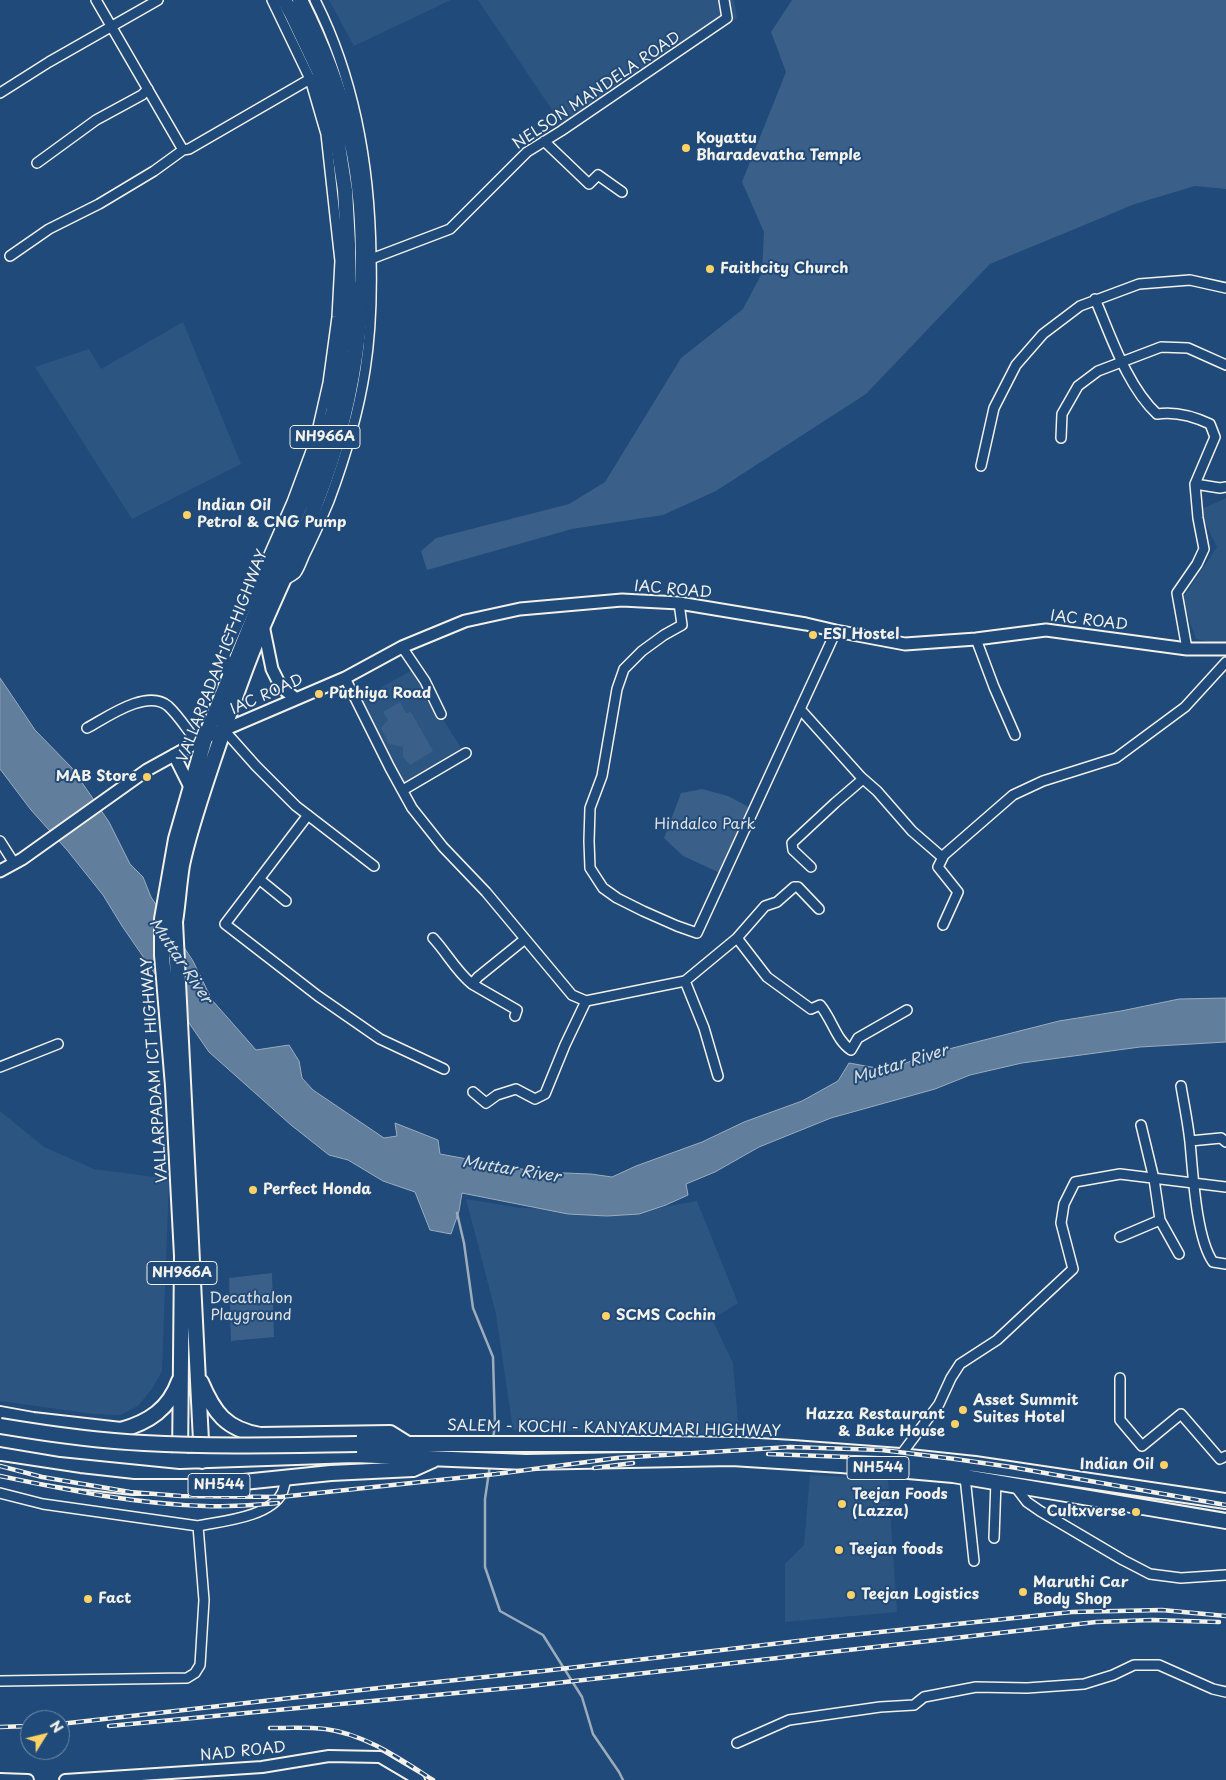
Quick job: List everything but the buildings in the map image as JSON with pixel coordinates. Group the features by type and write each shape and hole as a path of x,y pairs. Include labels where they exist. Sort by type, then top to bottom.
{"highway":[{"name":"VALLARPADAM ICT HIGHWAY","path":"202,1461 179,1086 162,955 162,919 177,862 201,740 229,679 316,466 333,413 348,305 348,244 345,190 336,132 319,71 284,0"},
{"name":"VALLARPADAM ICT HIGHWAY","path":"177,862 263,625 323,484 337,443 348,399 355,356 361,292 362,240 358,182 348,127 334,81 317,34 300,0"},
{"name":"VALLARPADAM ICT HIGHWAY","path":"179,1086 182,1256 180,1461"},
{"path":"0,1414 33,1420 122,1430 153,1418 165,1407 174,1394 181,1374"},
{"path":"198,1374 216,1410 228,1423 243,1432 260,1435 390,1433 406,1443"},
{"name":"SALEM - KOCHI - KANYAKUMARI HIGHWAY","path":"0,1426 67,1437 143,1443 208,1445 525,1443 742,1445 900,1456 975,1464 1226,1501"},
{"name":"SALEM - KOCHI - KANYAKUMARI HIGHWAY","path":"0,1439 61,1449 180,1461 354,1456 526,1462 732,1458 841,1464 965,1477 1226,1521"},
{"name":"NH544","path":"0,1469 79,1482 133,1487 195,1487 331,1473 414,1469 436,1459"}],"main road":[{"name":"IAC ROAD","path":"0,871 18,861 147,770 201,740 345,678 402,647 465,621 520,609 622,600 679,603 806,624 905,644 976,639 1046,630 1187,649 1226,649"},
{"path":"263,625 272,670 281,687 295,698"},
{"path":"174,755 191,788"}],"street":[{"path":"96,0 183,150"},
{"path":"0,93 49,62 158,0"},
{"path":"229,679 225,655 292,502 315,440 328,383 337,317 340,261 326,134 310,80 272,0"},
{"path":"282,582 296,573 322,518 343,463 356,415 365,369 371,320 371,227 367,176 357,118 341,64 315,0"},
{"name":"NELSON MANDELA ROAD","path":"371,259 450,229 527,152 544,140 562,131 720,24 727,18 724,0"},
{"path":"10,256 49,229 99,204 154,171 183,150 189,149 310,80"},
{"path":"36,163 96,120 148,89"},
{"path":"544,140 590,184 598,175 622,192"},
{"path":"981,466 994,408 1016,365 1043,334 1080,306 1139,284 1190,280 1226,288"},
{"path":"1095,299 1122,361 1145,402 1157,414 1170,412 1198,418 1210,424 1215,438 1195,484 1198,518 1204,549 1197,564 1178,593 1187,649"},
{"path":"1061,438 1062,414 1078,386 1098,371 1161,347 1188,348 1226,364"},
{"path":"1195,484 1220,488 1226,487"},
{"path":"679,603 682,625 664,634 642,651 624,669 617,689 602,776 590,808 588,841 590,868 603,888 643,911 697,933 836,631"},
{"path":"976,639 1015,735"},
{"path":"402,647 424,681 441,714"},
{"path":"943,925 958,892 938,867 942,857 1013,795 1043,781 1116,758 1185,706 1226,662"},
{"path":"345,678 412,808 443,847 486,892 572,995 586,1001 685,981 737,938 765,906 777,902 794,887 798,887 819,909"},
{"path":"87,728 137,702 160,701 168,706 201,740"},
{"path":"800,709 863,780 878,792 912,831 942,857"},
{"path":"224,730 262,773 296,806 374,866"},
{"path":"403,790 466,753"},
{"path":"810,867 793,850 792,843 863,780"},
{"path":"308,815 225,924 318,996 380,1039 444,1069"},
{"path":"0,840 18,861"},
{"path":"259,879 286,901"},
{"path":"433,938 457,969 472,984 517,1010 515,1016"},
{"path":"737,938 767,977 811,1009 820,1005 827,1013 843,1044 851,1050 858,1038 907,1010"},
{"path":"472,984 525,939"},
{"path":"685,981 704,1028 718,1076"},
{"path":"473,1092 486,1103 497,1095 516,1089 535,1099 545,1094 586,1001"},
{"path":"0,1067 58,1044"},
{"path":"1181,1086 1190,1141 1193,1182 1203,1241 1213,1262 1226,1264"},
{"path":"1141,1125 1154,1179 1160,1220 1179,1254"},
{"path":"1190,1141 1221,1138 1226,1142"},
{"path":"900,1456 939,1404 960,1364 997,1340 1073,1269 1062,1223 1064,1204 1075,1182 1120,1174 1226,1187"},
{"path":"1120,1237 1160,1220"},
{"path":"1120,1378 1120,1420 1142,1446 1181,1414 1220,1459 1226,1456"},
{"path":"965,1477 974,1561"},
{"path":"0,1493 43,1504 198,1526 244,1517 267,1507 276,1501 282,1493 286,1478"},
{"path":"994,1538 996,1482"},
{"path":"1014,1485 1024,1499 1040,1511 1150,1574 1181,1578 1226,1574"},
{"path":"0,1682 187,1678 195,1672 200,1664 204,1600 198,1526"},
{"path":"737,1743 789,1720 880,1707 914,1705 924,1698 976,1687 1027,1688 1084,1684 1114,1675 1134,1665 1159,1665 1213,1689 1226,1692"},
{"name":"NAD ROAD","path":"65,1780 262,1766 329,1756 380,1757 419,1780"},
{"path":"0,1779 28,1780"}],"shaded area":[{"path":"329,0 451,0 354,46"},
{"path":"478,0 734,0 737,18 565,129"},
{"path":"183,322 241,464 132,519 35,367 89,349 101,369"},
{"path":"1226,498 1226,642 1220,644 1196,639 1182,599 1217,547 1199,510"},
{"path":"412,670 463,751 403,786 359,700"},
{"path":"0,1111 44,1147 94,1169 169,1179 162,1371 152,1389 138,1406 120,1415 94,1414 0,1401"},
{"name":"SCMS Cochin","path":"466,1199 520,1208 647,1210 697,1201 738,1303 712,1319 733,1363 739,1434 513,1430 496,1314"},
{"path":"810,1475 888,1479 897,1612 785,1622 785,1564 804,1545"}],"green space":[{"path":"792,0 1226,0 1226,189 1195,186 1135,204 990,264 866,394 716,491 663,515 572,529 427,570 421,551 436,538 569,504 605,482 681,358 743,309 762,273 764,232 742,182 786,72 771,32"},
{"path":"400,702 406,713 411,712 433,751 410,765 403,757 403,747 389,744 381,728 388,720 383,712"},
{"name":"Hindalco Park","path":"702,789 728,796 749,807 722,874 683,856 664,838 681,793"},
{"name":"Decathalon Playground","path":"272,1273 274,1337 231,1341 229,1278"}],"water":[{"name":"Muttar River","path":"0,678 35,730 72,768 109,822 130,864 143,877 151,897 193,961 212,1000 256,1050 289,1045 299,1061 302,1078 313,1090 384,1138 397,1136 395,1123 438,1140 440,1154 538,1172 591,1174 612,1177 636,1166 702,1142 744,1122 802,1101 838,1081 849,1063 888,1070 929,1054 1059,1021 1179,999 1226,998 1226,1042 1140,1047 1022,1063 970,1075 935,1089 831,1118 759,1147 715,1172 686,1184 688,1195 639,1214 607,1216 568,1214 462,1193 459,1211 451,1234 430,1230 415,1192 383,1181 348,1160 329,1155 291,1125 209,1052 122,926 103,895 67,850 31,810 0,769"}],"waterway":[{"path":"457,1213 464,1243 473,1308 493,1357 495,1425 493,1439"},
{"path":"490,1465 485,1499 485,1567 500,1611 543,1635 582,1697 593,1734 623,1780"}],"railway":[{"path":"0,1466 42,1477 130,1492 181,1496 280,1497 496,1474 617,1458 790,1447 882,1450 955,1459 1226,1505"},
{"path":"768,1454 900,1459"},
{"path":"594,1468 633,1463"},
{"path":"0,1476 76,1491 179,1505 242,1506 278,1503"},
{"path":"70,1723 832,1637 1072,1612 1162,1610 1226,1616"},
{"path":"109,1726 530,1686 1096,1622 1152,1620 1219,1622"},
{"path":"0,1727 20,1726"},
{"path":"270,1728 325,1729 354,1736 382,1749 433,1780"}],"place":[{"name":"Koyattu Bharadevatha Temple","path":"686,148"},
{"name":"Faithcity Church","path":"710,269"},
{"name":"Indian Oil Petrol & CNG Pump","path":"187,515"},
{"name":"ESI Hostel","path":"813,635"},
{"name":"Puthiya Road","path":"319,694"},
{"name":"MAB Store","path":"147,777"},
{"name":"Perfect Honda","path":"253,1190"},
{"name":"SCMS Cochin","path":"606,1316"},
{"name":"Asset Summit Suites Hotel","path":"963,1410"},
{"name":"Hazza Restaurant & Bake House","path":"955,1424"},
{"name":"Indian Oil","path":"1164,1465"},
{"name":"Teejan Foods (Lazza)","path":"842,1504"},
{"name":"Cultxverse","path":"1136,1512"},
{"name":"Teejan foods","path":"839,1550"},
{"name":"Maruthi Car Body Shop","path":"1023,1592"},
{"name":"Teejan Logistics","path":"851,1595"},
{"name":"Fact","path":"88,1599"}]}
